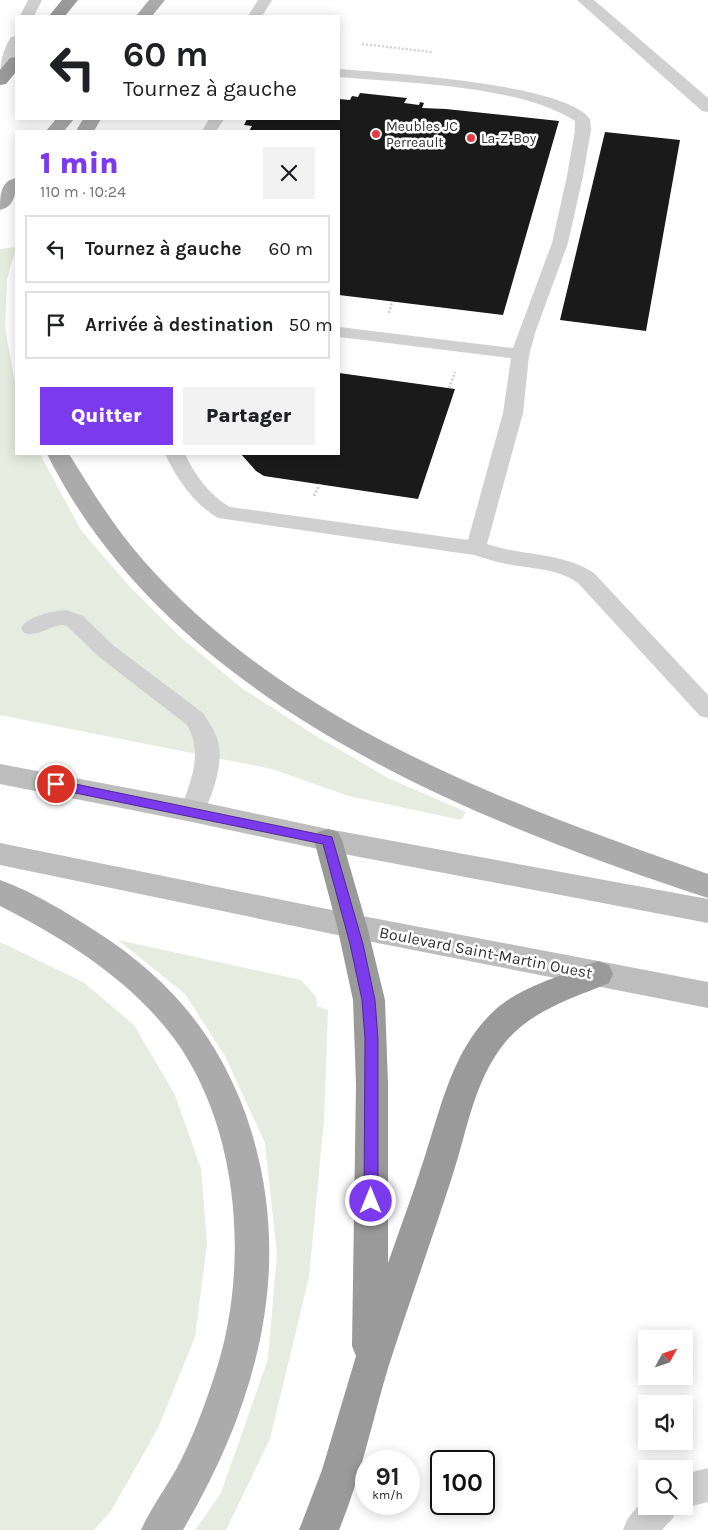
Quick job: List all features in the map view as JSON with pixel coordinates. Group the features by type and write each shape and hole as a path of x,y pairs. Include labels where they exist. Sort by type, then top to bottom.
{"highway":[{"path":"57,15 70,0"},
{"path":"0,80 15,63"},
{"path":"328,840 352,926 369,1000 371,1039 370,1370"},
{"path":"319,1530 340,1478 370,1370 448,1136 460,1092 473,1062 484,1045 513,1014 528,1005 598,974"}],"main road":[{"path":"145,15 159,0"},
{"path":"151,15 159,0"},
{"path":"56,130 64,120"},
{"path":"0,204 15,184"},
{"path":"59,455 91,510 130,560 153,585 212,640 298,703 376,750 471,796 544,826 708,886"},
{"path":"0,774 192,811 328,840 708,911"},
{"name":"Boulevard Saint-Martin Ouest","path":"0,854 352,926 708,995"},
{"path":"0,892 68,928 109,956 159,998 183,1027 208,1066 228,1109 239,1139 247,1172 253,1252 251,1298 244,1339 216,1429 198,1469 161,1530"}],"street":[{"path":"584,0 708,107"}],"lane":[{"path":"28,15 35,0"},
{"path":"256,15 265,0"},
{"path":"0,76 15,42"},
{"path":"340,73 505,91 559,106 570,110 582,119 583,130 575,176 560,242 526,332 520,354 513,413 476,548"},
{"path":"340,332 520,354"},
{"path":"176,455 186,474 207,499 225,513 476,548 510,558 563,566 582,574 708,710"},
{"path":"32,628 57,618 66,618 74,621 106,651 195,719 202,728 208,749 207,764 192,811"},
{"path":"693,1489 708,1485"},
{"path":"640,1530 653,1515"}],"path":[{"path":"362,44 432,52"},
{"path":"390,309 392,302"},
{"path":"450,388 458,364"}],"shaded area":[{"path":"15,247 7,279 5,328 15,383 15,455 41,455 81,530 128,585 177,634 243,689 316,736 388,778 466,812 461,820 349,796 272,769 0,715 0,249"},
{"path":"118,940 301,980 316,997 317,1006 328,1010 324,1120 309,1277 270,1439 226,1530 195,1530 221,1493 268,1359 277,1254 265,1143 225,1056 185,994"},
{"path":"0,942 83,982 134,1025 175,1095 201,1169 207,1244 195,1337 158,1428 111,1511 94,1530 0,1530"}],"building":[{"path":"360,93 407,98 404,103 419,105 420,102 424,103 422,108 559,121 503,315 340,295 340,130 250,130 252,126 244,125 246,120 340,120 340,99 350,100 352,96 358,97"},
{"path":"605,132 680,140 646,331 560,320"},
{"path":"340,373 455,389 418,499 264,476 256,471 242,455 340,455"}],"place":[{"name":"Meubles JC Perreault","path":"376,134"},
{"name":"La-Z-Boy","path":"471,138"}],"route":[{"path":"56,784 328,840 369,1000 372,1126 371,1201"}]}
